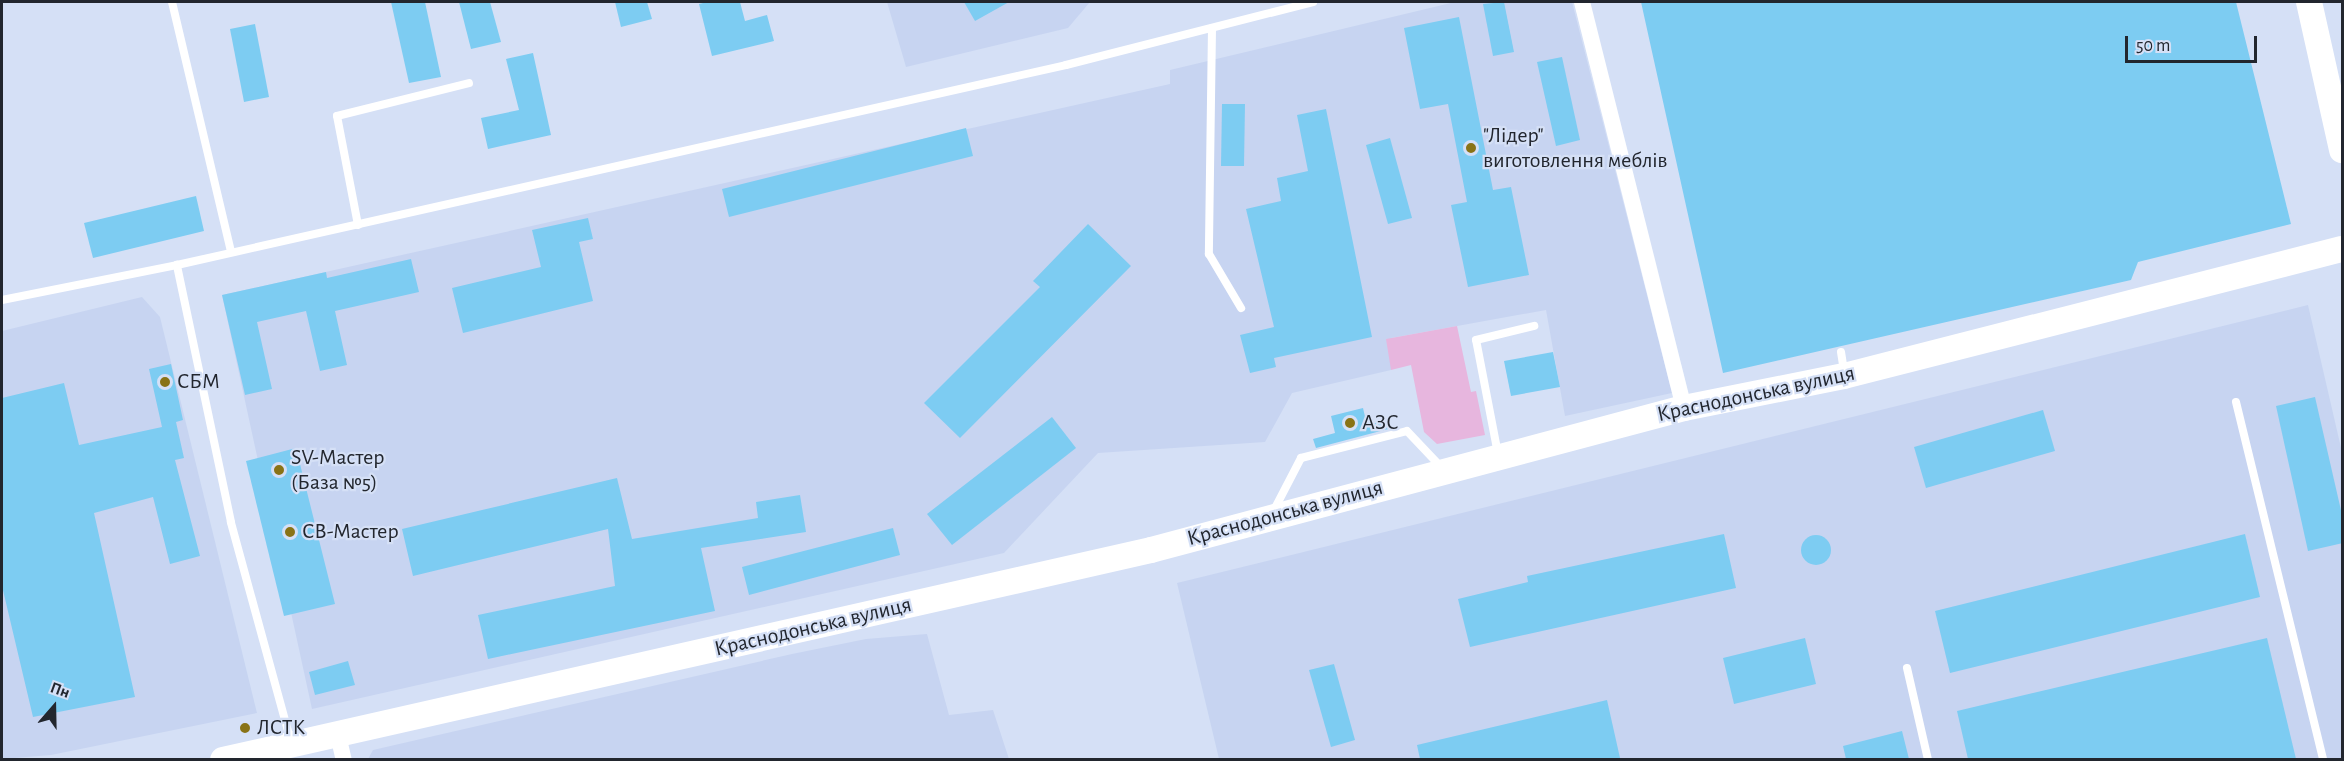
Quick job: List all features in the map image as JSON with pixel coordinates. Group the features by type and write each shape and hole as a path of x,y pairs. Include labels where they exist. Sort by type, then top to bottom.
{"main road":[{"path":"2309,2 2343,150"},
{"name":"Краснодонська вулиця","path":"223,759 291,745 341,747 1151,550 1272,515 1499,457 1843,364 2343,249"}],"street":[{"path":"1582,2 1684,408"}],"lane":[{"path":"172,2 231,251"},
{"path":"2,300 177,265 231,251 358,225 1066,65 1212,28 1278,6 1313,2"},
{"path":"1212,28 1209,254 1241,308"},
{"path":"358,225 337,116 469,83"},
{"path":"177,265 231,522 291,745"},
{"path":"1499,457 1476,339 1534,327"},
{"path":"2236,402 2323,759"},
{"path":"1272,515 1301,458 1407,431 1444,470"},
{"path":"1908,668 1929,759"}],"shaded area":[{"path":"887,2 1090,2 1068,28 906,67"},
{"path":"1455,2 1572,2 1672,393 1565,416 1546,310 1391,338 1391,370 1292,393 1265,442 1098,453 1004,553 312,709 222,295 1170,84 1170,70"},
{"path":"142,297 160,317 257,713 51,755 2,759 2,331"},
{"path":"2308,305 2342,452 2342,759 1219,759 1177,583"},
{"path":"1457,326 1471,392 1476,391 1485,435 1437,444 1424,432 1411,365 1391,370 1386,339"},
{"path":"927,634 949,715 993,710 1009,759 368,759 373,750 792,654 866,639"}],"building":[{"path":"391,2 425,2 441,77 409,83"},
{"path":"459,2 490,2 501,42 471,49"},
{"path":"615,2 647,2 652,19 621,27"},
{"path":"740,2 745,21 767,15 774,41 712,56 699,4"},
{"path":"964,2 1009,2 975,21"},
{"path":"1504,2 1514,52 1493,56 1483,4"},
{"path":"1641,2 2236,2 2291,224 2138,262 2131,280 1723,373"},
{"name":"\"Лідер\" виготовлення меблів","path":"1459,17 1493,190 1511,187 1529,275 1468,287 1451,205 1467,202 1448,104 1420,109 1404,28"},
{"path":"255,24 269,97 244,102 230,29"},
{"path":"533,53 551,135 488,149 481,118 519,110 506,59"},
{"path":"1562,57 1580,140 1556,146 1537,62"},
{"path":"1222,104 1245,104 1244,166 1221,166"},
{"path":"1326,109 1372,337 1274,358 1276,367 1250,373 1240,335 1274,327 1246,209 1281,201 1277,178 1308,171 1297,115"},
{"path":"966,128 973,156 729,217 722,189"},
{"path":"1390,138 1412,218 1388,224 1366,145"},
{"path":"196,196 204,231 93,258 84,223"},
{"path":"588,218 593,239 579,242 593,301 463,333 452,288 541,267 532,230"},
{"path":"1088,224 1131,266 960,438 924,403 1040,287 1033,281"},
{"path":"411,259 419,292 335,311 347,365 320,371 306,311 257,322 272,389 245,395 222,295 326,272 327,278"},
{"path":"1553,352 1560,387 1511,396 1504,361"},
{"path":"171,364 183,420 176,422 184,458 175,460 200,556 170,564 153,497 94,513 135,697 33,717 2,586 2,398 64,383 79,445 162,427 149,369"},
{"path":"2315,397 2343,519 2343,543 2308,551 2276,406"},
{"path":"1363,408 1367,425 1390,419 1392,428 1316,448 1313,439 1335,433 1331,416"},
{"path":"2043,410 2055,451 1926,488 1914,447"},
{"path":"1052,417 1076,448 952,545 927,514"},
{"name":"СВ-Мастер","path":"296,448 335,604 284,616 246,461"},
{"path":"617,478 632,539 758,518 756,502 800,495 806,532 701,548 715,611 488,659 478,615 615,586 608,529 413,576 402,529"},
{"path":"893,528 900,555 749,595 742,567"},
{"path":"1724,534 1736,588 1470,647 1458,599 1528,582 1527,576"},
{"path":"2245,534 2260,597 1950,673 1935,611"},
{"path":"1816,535 1827,539 1831,550 1827,561 1816,565 1805,561 1801,550 1805,539"},
{"path":"1805,638 1816,684 1734,704 1723,658"},
{"path":"2267,638 2296,759 1968,759 1957,711"},
{"path":"348,661 355,685 315,695 309,672"},
{"path":"1334,664 1355,740 1331,747 1309,670"},
{"path":"1607,700 1620,758 1420,759 1417,745"},
{"path":"1902,731 1909,759 1846,759 1843,746"}],"place":[{"name":"\"Лідер\" виготовлення меблів","path":"1471,148"},
{"name":"СБМ","path":"165,382"},
{"name":"АЗС","path":"1350,423"},
{"name":"SV-Мастер (База №5)","path":"279,470"},
{"name":"СВ-Мастер","path":"290,532"},
{"name":"ЛСТК","path":"245,728"}]}
